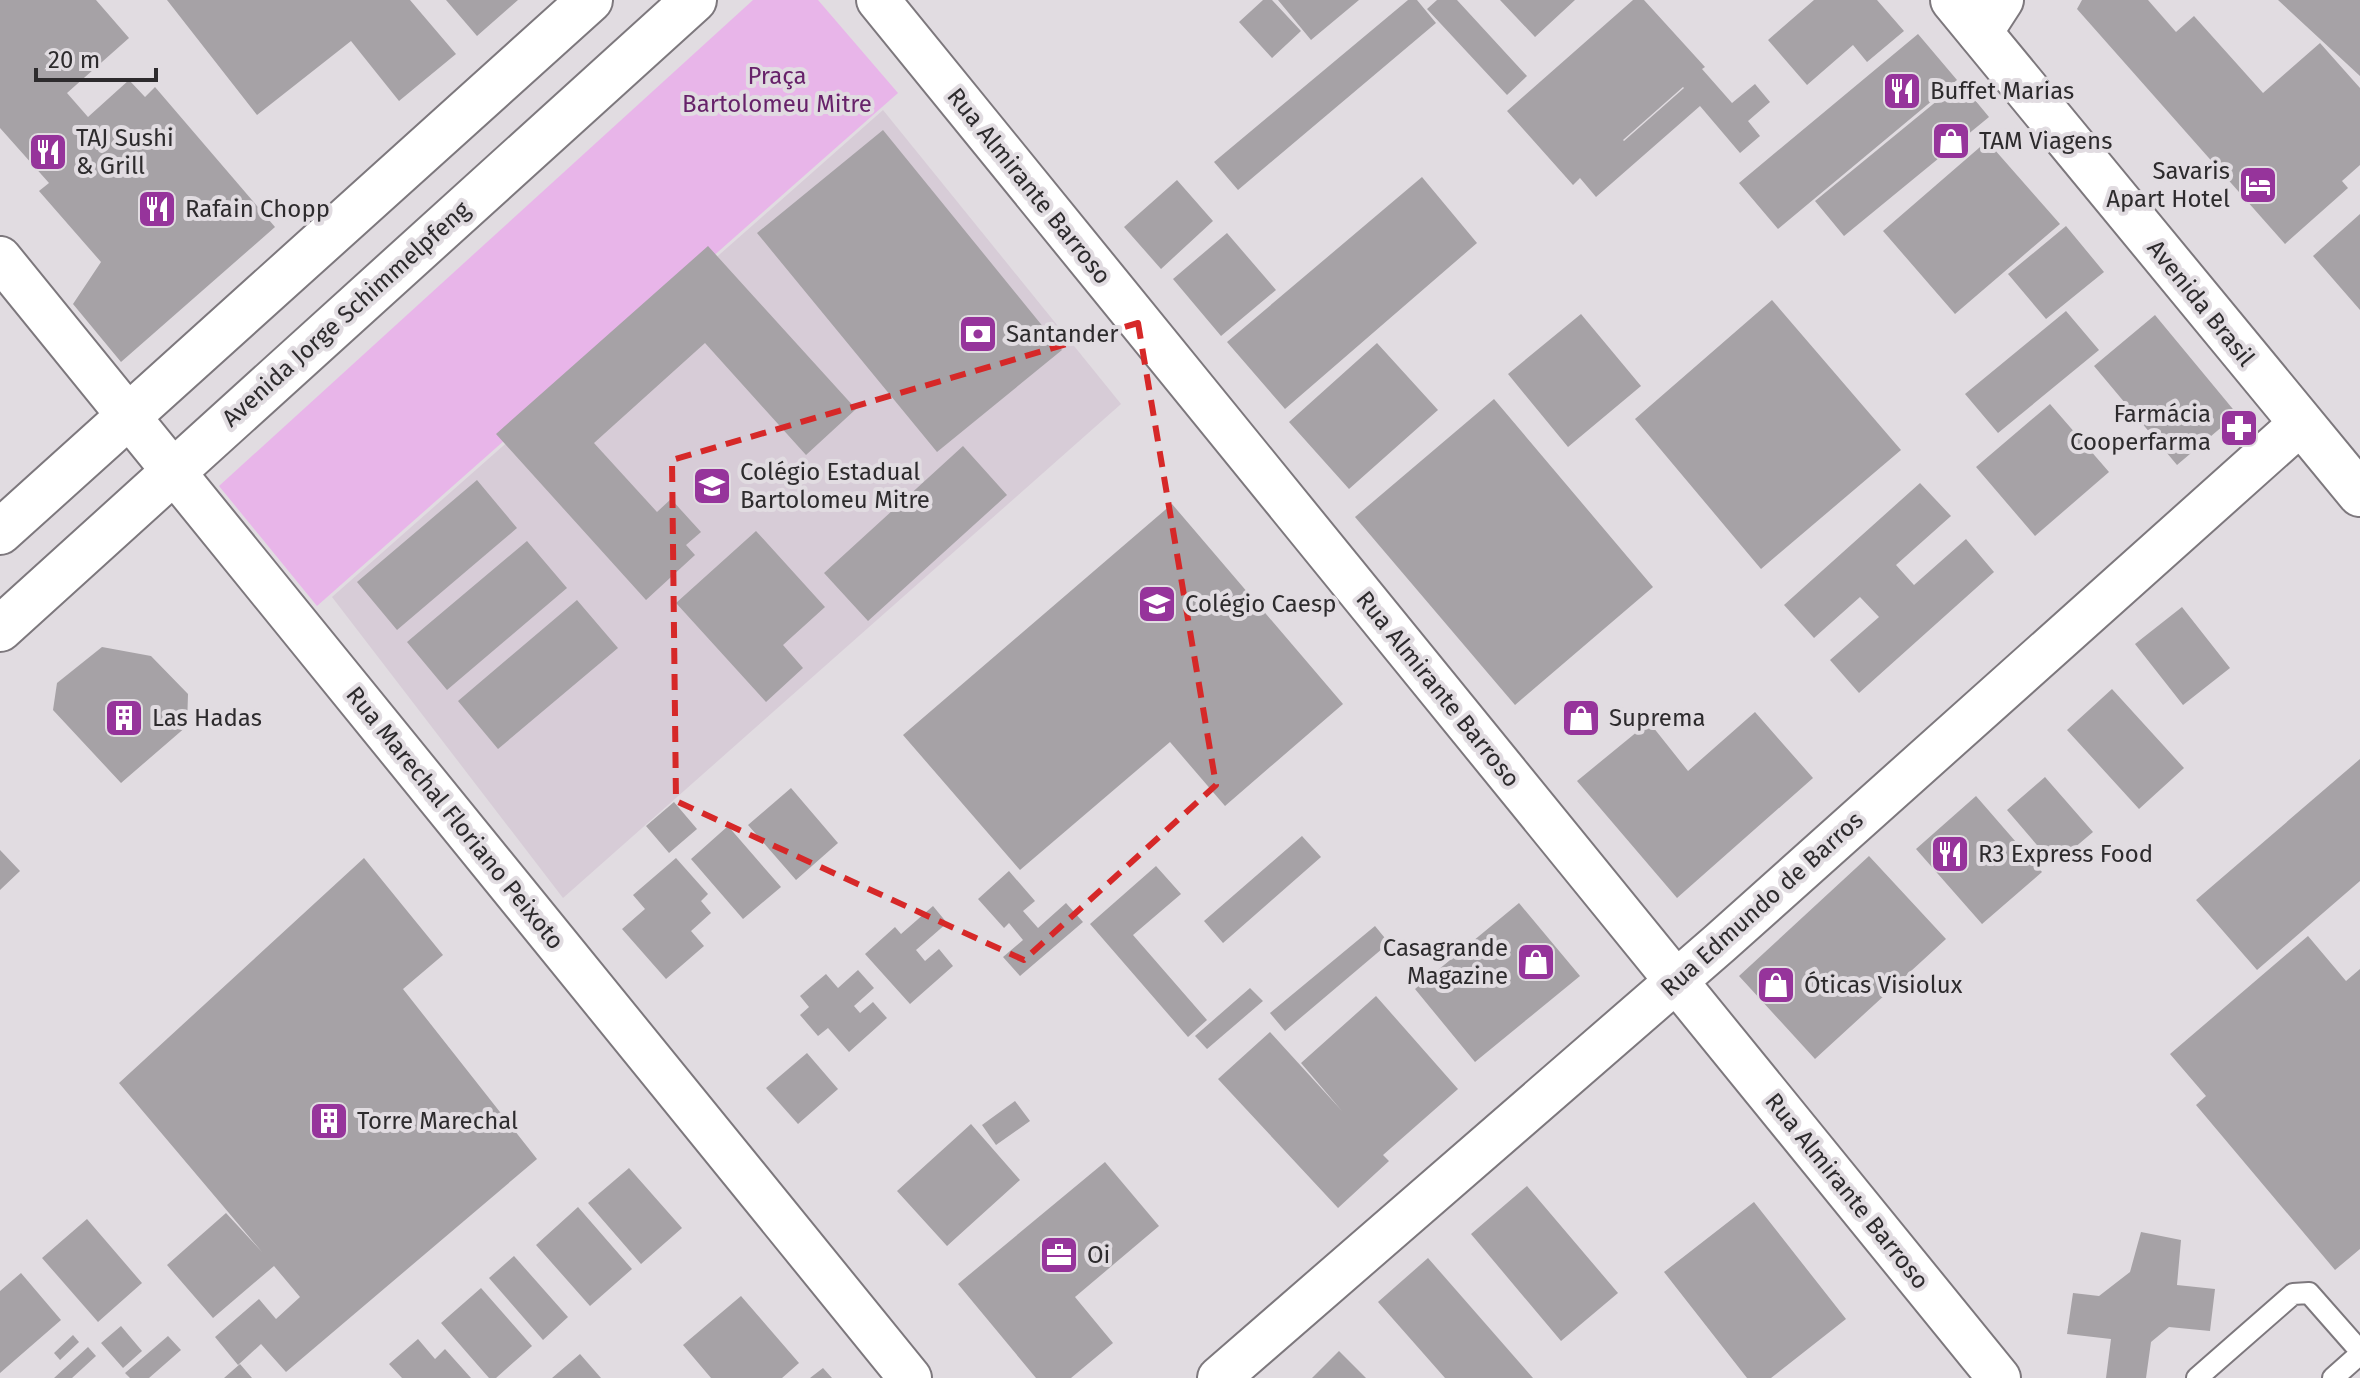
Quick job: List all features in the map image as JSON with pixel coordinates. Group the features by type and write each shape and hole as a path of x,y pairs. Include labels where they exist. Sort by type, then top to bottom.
{"main road":[{"path":"0,532 590,0"},
{"name":"Avenida Jorge Schimmelpfeng","path":"0,629 694,0"},
{"name":"Avenida Brasil","path":"1953,0 1991,17 2300,424 2360,494"}],"street":[{"name":"Rua Almirante Barroso","path":"878,0 1999,1378"},
{"name":"Rua Marechal Floriano Peixoto","path":"0,258 910,1378"},
{"name":"Rua Edmundo de Barros","path":"1219,1378 1676,981 2300,424"}],"lane":[{"path":"2197,1378 2293,1294 2301,1292 2309,1293 2360,1353 2333,1378"}],"highlighted area":[{"path":"1138,323 1216,785 1024,960 676,801 672,460"}],"shaded area":[{"path":"883,110 1121,404 563,898 332,597"}],"green space":[{"name":"Praça Bartolomeu Mitre","path":"753,0 818,0 898,93 317,606 219,486"}],"building":[{"name":"Rafain Chopp","path":"0,0 96,0 129,38 67,93 88,117 129,80 145,97 155,87 275,227 121,362 73,304 101,262 39,191 49,183 0,128"},
{"path":"167,0 410,0 456,54 399,101 351,41 257,115"},
{"path":"446,0 518,0 477,36"},
{"path":"1263,0 1272,0 1301,31 1272,58 1239,22"},
{"path":"1278,0 1359,0 1311,40"},
{"path":"1408,0 1417,0 1436,23 1238,190 1214,162"},
{"path":"1437,0 1457,0 1527,76 1507,95 1427,9"},
{"path":"1500,0 1575,0 1535,37"},
{"path":"1633,0 1644,0 1705,67 1702,69 1732,103 1755,84 1770,102 1748,121 1760,136 1740,153 1700,106 1596,197 1580,178 1573,185 1507,111","holes":["1683,87 1624,141 1623,140"]},
{"path":"1814,0 1877,0 1904,31 1867,62 1853,45 1807,85 1768,40"},
{"path":"2082,0 2148,0 2176,32 2194,16 2263,93 2320,43 2360,88 2360,165 2342,181 2348,188 2285,244 2077,9"},
{"path":"2278,0 2360,0 2360,76"},
{"path":"1918,34 1957,80 1778,229 1739,183"},
{"path":"1960,82 1989,117 1844,236 1815,201"},
{"path":"883,130 1062,350 937,452 757,233"},
{"path":"1987,141 2060,224 1955,314 1883,231"},
{"path":"1422,177 1477,243 1285,409 1227,342"},
{"path":"1177,180 1213,221 1161,269 1124,227"},
{"path":"2360,214 2360,310 2313,256"},
{"path":"2066,226 2104,272 2046,319 2008,274"},
{"path":"1227,233 1276,290 1221,336 1173,279"},
{"path":"708,246 856,409 806,455 705,343 594,443 657,512 671,499 701,532 686,545 695,555 646,600 496,434"},
{"path":"1772,300 1901,450 1761,569 1635,419"},
{"path":"2066,311 2099,350 1998,433 1965,394"},
{"path":"1581,314 1641,386 1568,447 1508,374"},
{"path":"2155,315 2237,414 2177,465 2094,366"},
{"path":"1377,343 1438,410 1349,489 1289,422"},
{"path":"1494,399 1653,587 1515,705 1355,517"},
{"path":"2050,404 2109,472 2035,536 1976,467"},
{"path":"963,446 1007,495 868,621 824,573"},
{"path":"477,480 517,528 397,630 357,582"},
{"path":"1920,483 1951,516 1896,565 1914,585 1966,539 1994,572 1859,693 1830,660 1879,617 1860,597 1814,638 1784,605"},
{"name":"Colégio Caesp","path":"1172,504 1343,704 1225,806 1170,742 1020,870 903,735"},
{"path":"756,531 825,607 783,645 803,668 766,702 676,603"},
{"path":"527,541 567,588 447,690 407,642"},
{"path":"577,600 618,648 498,749 458,701"},
{"path":"2182,607 2230,668 2183,705 2135,644"},
{"name":"Las Hadas","path":"102,647 151,656 188,694 187,726 121,783 53,710 57,683"},
{"path":"2112,689 2184,768 2139,809 2067,730"},
{"path":"1755,712 1813,778 1677,898 1577,781 1649,722 1688,771"},
{"path":"2360,759 2360,881 2257,970 2196,900"},
{"path":"2045,777 2093,832 2054,865 2007,810"},
{"path":"791,788 838,843 796,880 748,825"},
{"path":"1976,796 2042,872 1982,924 1916,849"},
{"path":"674,802 697,829 669,853 646,826"},
{"path":"728,826 781,887 743,919 691,859"},
{"path":"1302,836 1321,857 1223,943 1204,921"},
{"path":"0,850 20,871 0,890"},
{"path":"1869,856 1946,939 1815,1059 1739,976"},
{"name":"Torre Marechal","path":"364,858 443,955 403,989 537,1159 286,1372 261,1344 238,1365 215,1337 259,1299 276,1319 300,1297 274,1266 213,1318 167,1265 226,1213 262,1252 119,1083"},
{"path":"676,858 708,894 701,901 711,913 691,931 704,946 666,979 622,929 645,909 633,895"},
{"path":"1156,866 1181,894 1133,935 1207,1020 1188,1037 1090,924"},
{"path":"1009,871 1035,901 1023,911 1038,928 1066,903 1083,922 1020,976 1003,957 1023,940 1009,923 1004,928 978,899"},
{"path":"1519,903 1580,976 1475,1062 1415,989"},
{"path":"933,906 947,923 916,950 925,961 939,949 953,966 910,1004 865,954 895,927 901,934"},
{"path":"1375,926 1389,943 1285,1031 1270,1013"},
{"path":"2308,936 2346,981 2360,969 2360,1249 2335,1270 2196,1105 2206,1096 2170,1054"},
{"path":"858,970 874,988 854,1006 860,1013 873,1002 887,1018 849,1052 828,1028 818,1036 800,1015 809,1007 800,996 826,974 838,988"},
{"path":"1250,988 1263,1001 1207,1049 1195,1036"},
{"path":"1376,996 1458,1089 1383,1155 1389,1161 1338,1208 1218,1079 1270,1032 1342,1111 1301,1063"},
{"path":"807,1053 838,1089 798,1124 766,1088"},
{"path":"1015,1101 1030,1121 996,1145 982,1125"},
{"path":"971,1124 1020,1180 947,1246 897,1191"},
{"name":"Oi","path":"1105,1162 1159,1226 1075,1297 1113,1343 1071,1378 1036,1378 958,1284"},
{"path":"629,1168 682,1228 641,1264 588,1203"},
{"path":"1527,1186 1618,1293 1561,1341 1471,1234"},
{"path":"1754,1202 1846,1319 1771,1378 1747,1378 1664,1272"},
{"path":"578,1207 632,1269 590,1306 536,1245"},
{"path":"87,1219 142,1283 98,1322 42,1258"},
{"path":"2141,1232 2181,1240 2177,1285 2215,1289 2210,1331 2169,1327 2151,1342 2146,1378 2106,1378 2111,1339 2067,1334 2073,1293 2099,1296 2130,1272"},
{"path":"514,1256 568,1317 543,1340 489,1278"},
{"path":"1428,1258 1533,1378 1445,1378 1378,1302"},
{"path":"21,1273 61,1320 0,1373 0,1291"},
{"path":"481,1288 532,1346 496,1378 489,1378 441,1323"},
{"path":"741,1296 799,1363 782,1378 711,1378 683,1345"},
{"path":"121,1326 142,1351 123,1368 101,1343"},
{"path":"73,1335 79,1342 60,1360 54,1353"},
{"path":"168,1336 181,1350 149,1378 130,1378 125,1373"},
{"path":"418,1339 435,1359 445,1349 471,1378 402,1378 389,1364"},
{"path":"88,1347 96,1356 72,1378 54,1378"},
{"path":"1339,1351 1366,1378 1312,1378"},
{"path":"580,1354 601,1378 552,1378"},
{"path":"240,1364 252,1378 224,1378"},
{"path":"823,1368 832,1378 810,1378"}],"place":[{"name":"Buffet Marias","path":"1902,91"},
{"name":"TAM Viagens","path":"1951,141"},
{"name":"TAJ Sushi & Grill","path":"48,152"},
{"name":"Savaris Apart Hotel","path":"2258,185"},
{"name":"Rafain Chopp","path":"157,209"},
{"name":"Santander","path":"978,334"},
{"name":"Farmácia Cooperfarma","path":"2239,428"},
{"name":"Colégio Estadual Bartolomeu Mitre","path":"712,486"},
{"name":"Colégio Caesp","path":"1157,604"},
{"name":"Las Hadas","path":"124,718"},
{"name":"Suprema","path":"1581,718"},
{"name":"R3 Express Food","path":"1950,854"},
{"name":"Casagrande Magazine","path":"1536,962"},
{"name":"Óticas Visiolux","path":"1776,985"},
{"name":"Torre Marechal","path":"329,1121"},
{"name":"Oi","path":"1059,1255"}]}
